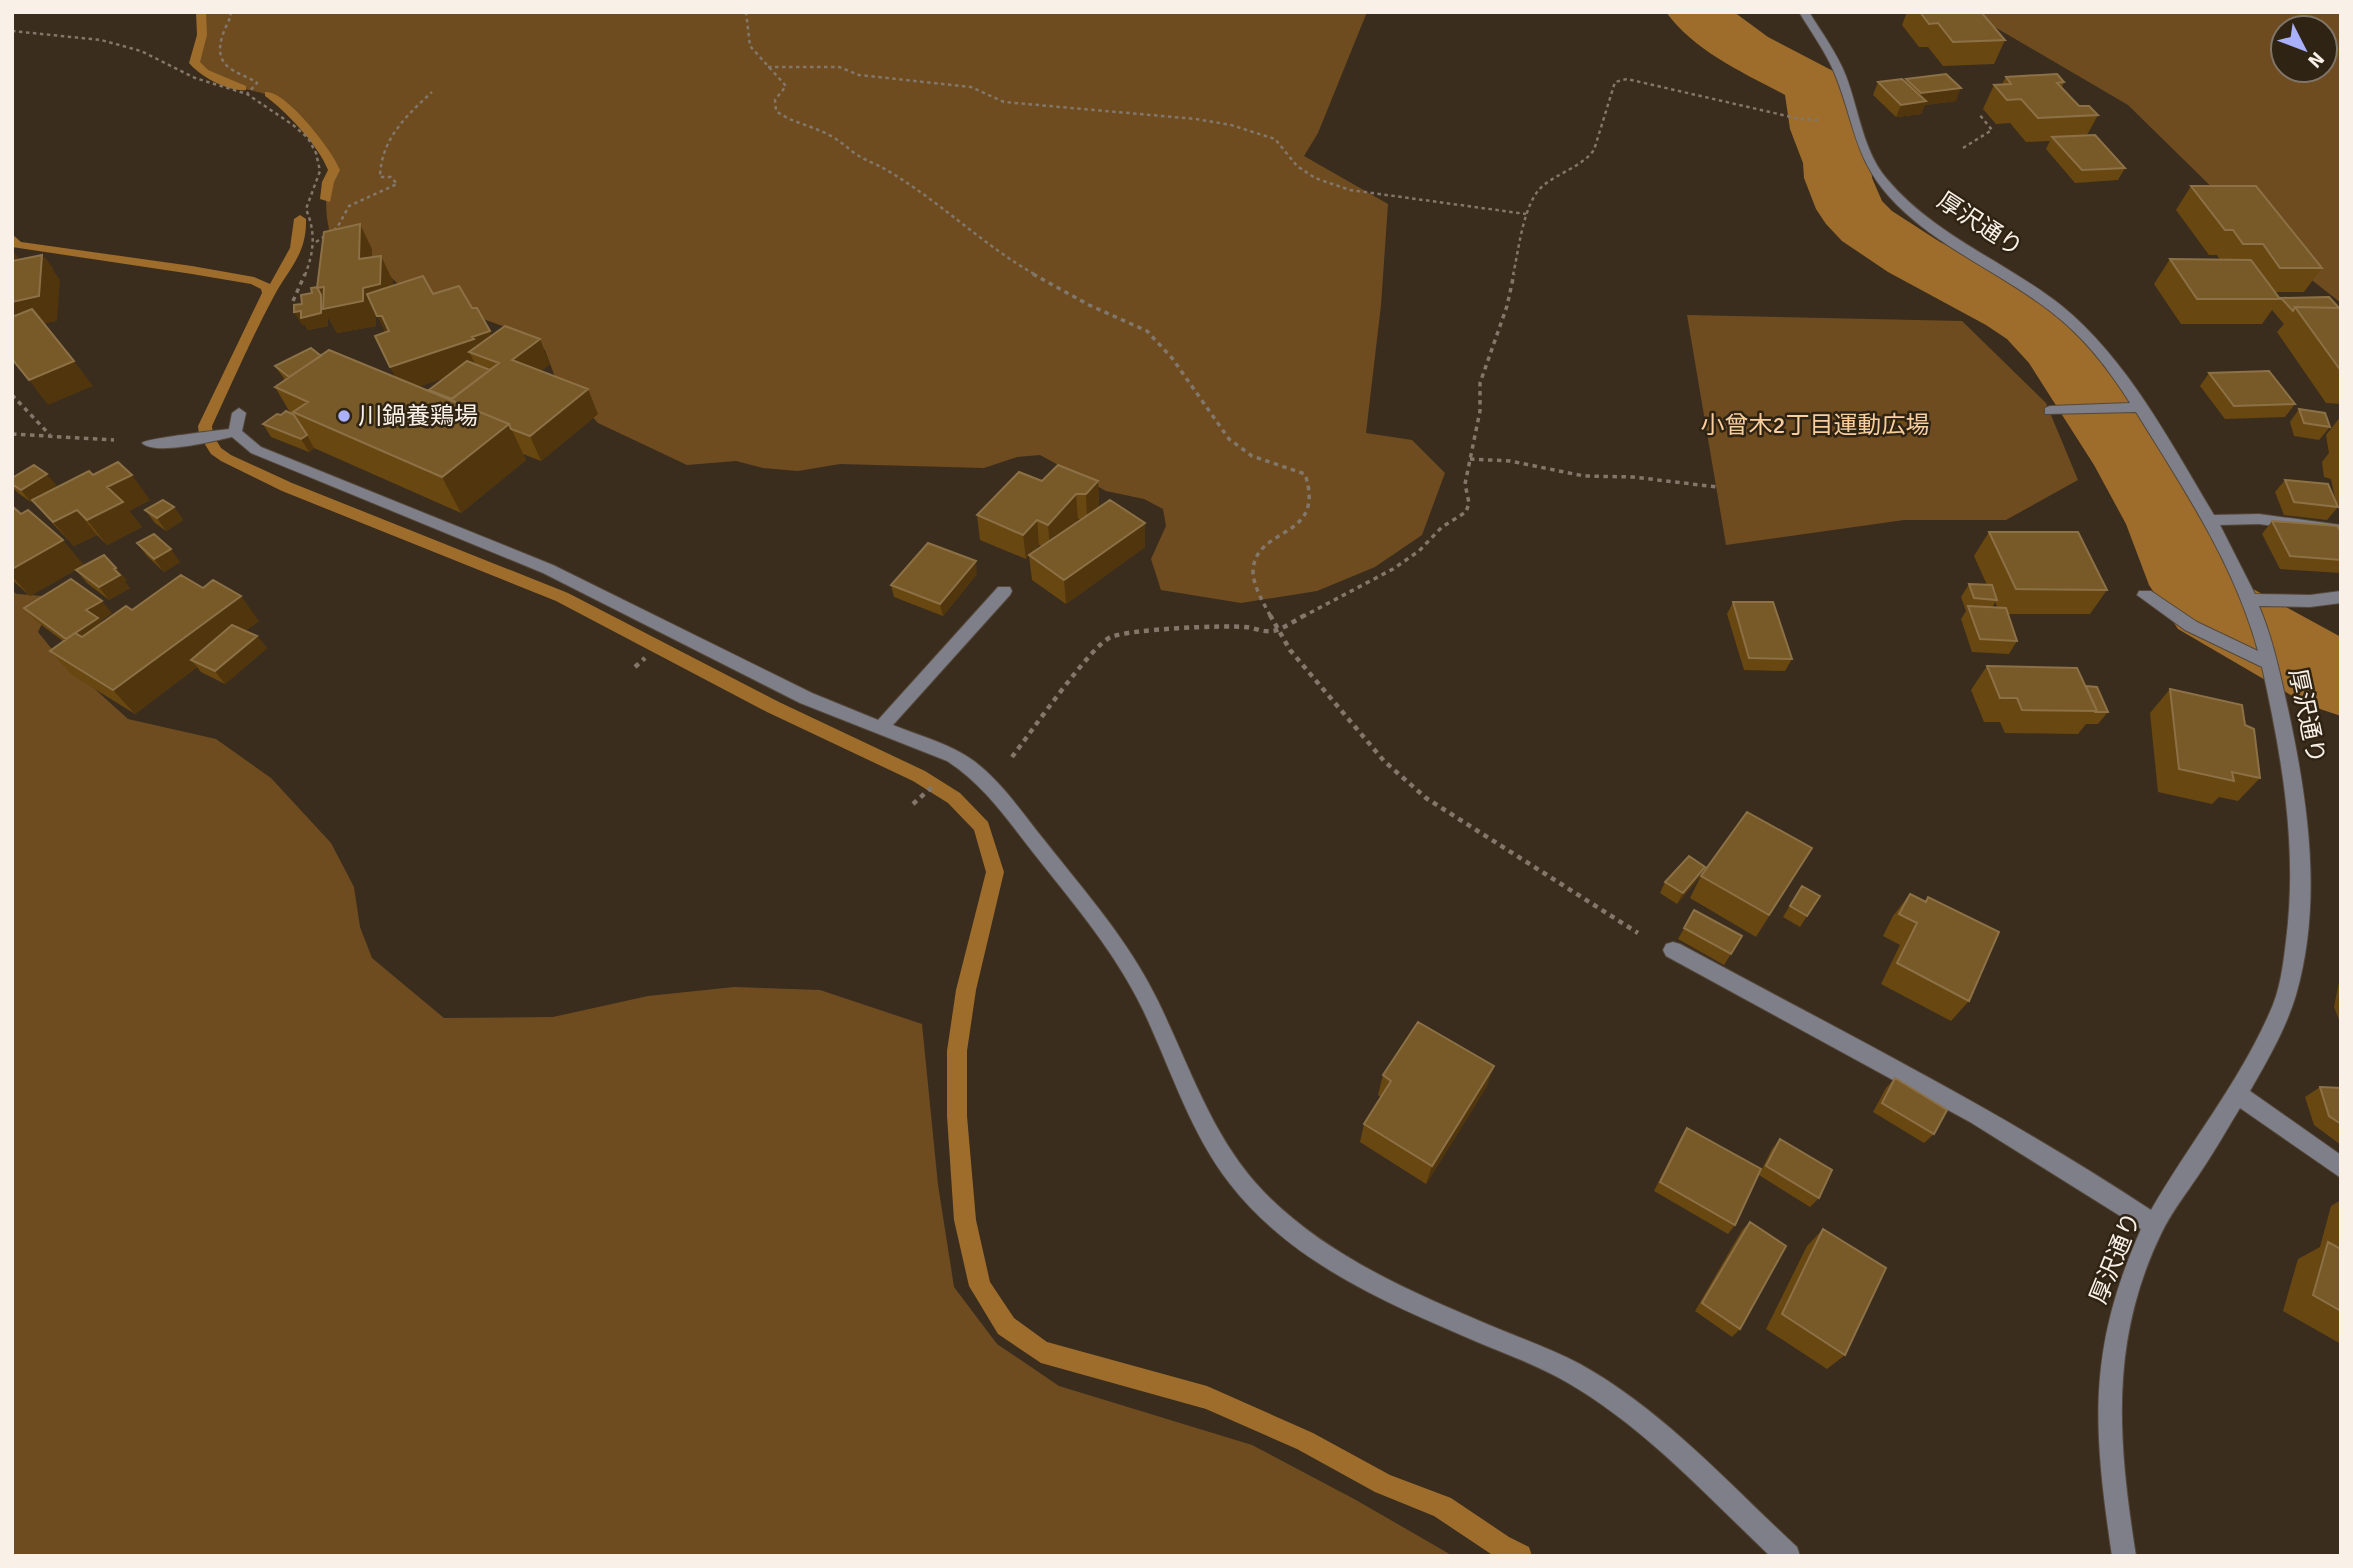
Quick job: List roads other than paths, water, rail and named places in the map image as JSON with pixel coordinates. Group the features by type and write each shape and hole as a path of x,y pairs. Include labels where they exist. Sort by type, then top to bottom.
{"street":[{"name":"厚沢通り","path":"1804,12 1841,75 1862,149 1883,183 1937,231 2021,282 2059,310 2094,343 2139,407 2211,520 2250,600 2269,663 2294,778 2302,837 2300,918 2288,993 2267,1042 2238,1095 2154,1225 2124,1294 2112,1348 2106,1406 2110,1469 2124,1556"},
{"path":"2050,411 2139,407"},
{"path":"149,443 187,441 231,427 256,450 548,569 755,674 881,729 953,756 984,779 1112,939 1156,1015 1212,1139 1231,1169 1257,1200 1328,1259 1368,1282 1579,1376 1662,1436 1788,1556"},
{"path":"2211,520 2259,520 2341,530"},
{"path":"881,729 1004,591"},
{"path":"2145,595 2191,626 2269,663"},
{"path":"2250,600 2310,601 2341,597"},
{"path":"1673,950 1905,1073 2062,1166 2154,1225"},
{"path":"2238,1095 2341,1168"}],"waterway":[{"path":"201,12 202,35 194,63 204,72 242,88"},
{"path":"1696,12 1746,50 1815,86 1823,129 1837,163 1838,178 1851,209 1867,226 1914,257 2013,309 2034,323 2058,348 2134,462 2169,524 2194,585 2210,606 2341,680"},
{"path":"269,94 282,104 328,155 334,170 328,182 326,199"},
{"path":"269,293 292,259 299,238 300,219"},
{"path":"12,238 17,245 254,281 267,287 269,293"},
{"path":"269,293 205,426 206,435 216,451 287,487 562,597 773,707 919,776 954,798 982,827 995,872 966,990 957,1051 957,1116 965,1220 980,1286 1006,1326 1041,1352 1207,1398 1305,1441 1383,1484 1442,1507 1500,1546 1520,1556"}],"place":[{"name":"川鍋養鶏場","path":"344,416"}],"park label":[{"name":"小曾木2丁目運動広場","path":"1815,425"}]}
